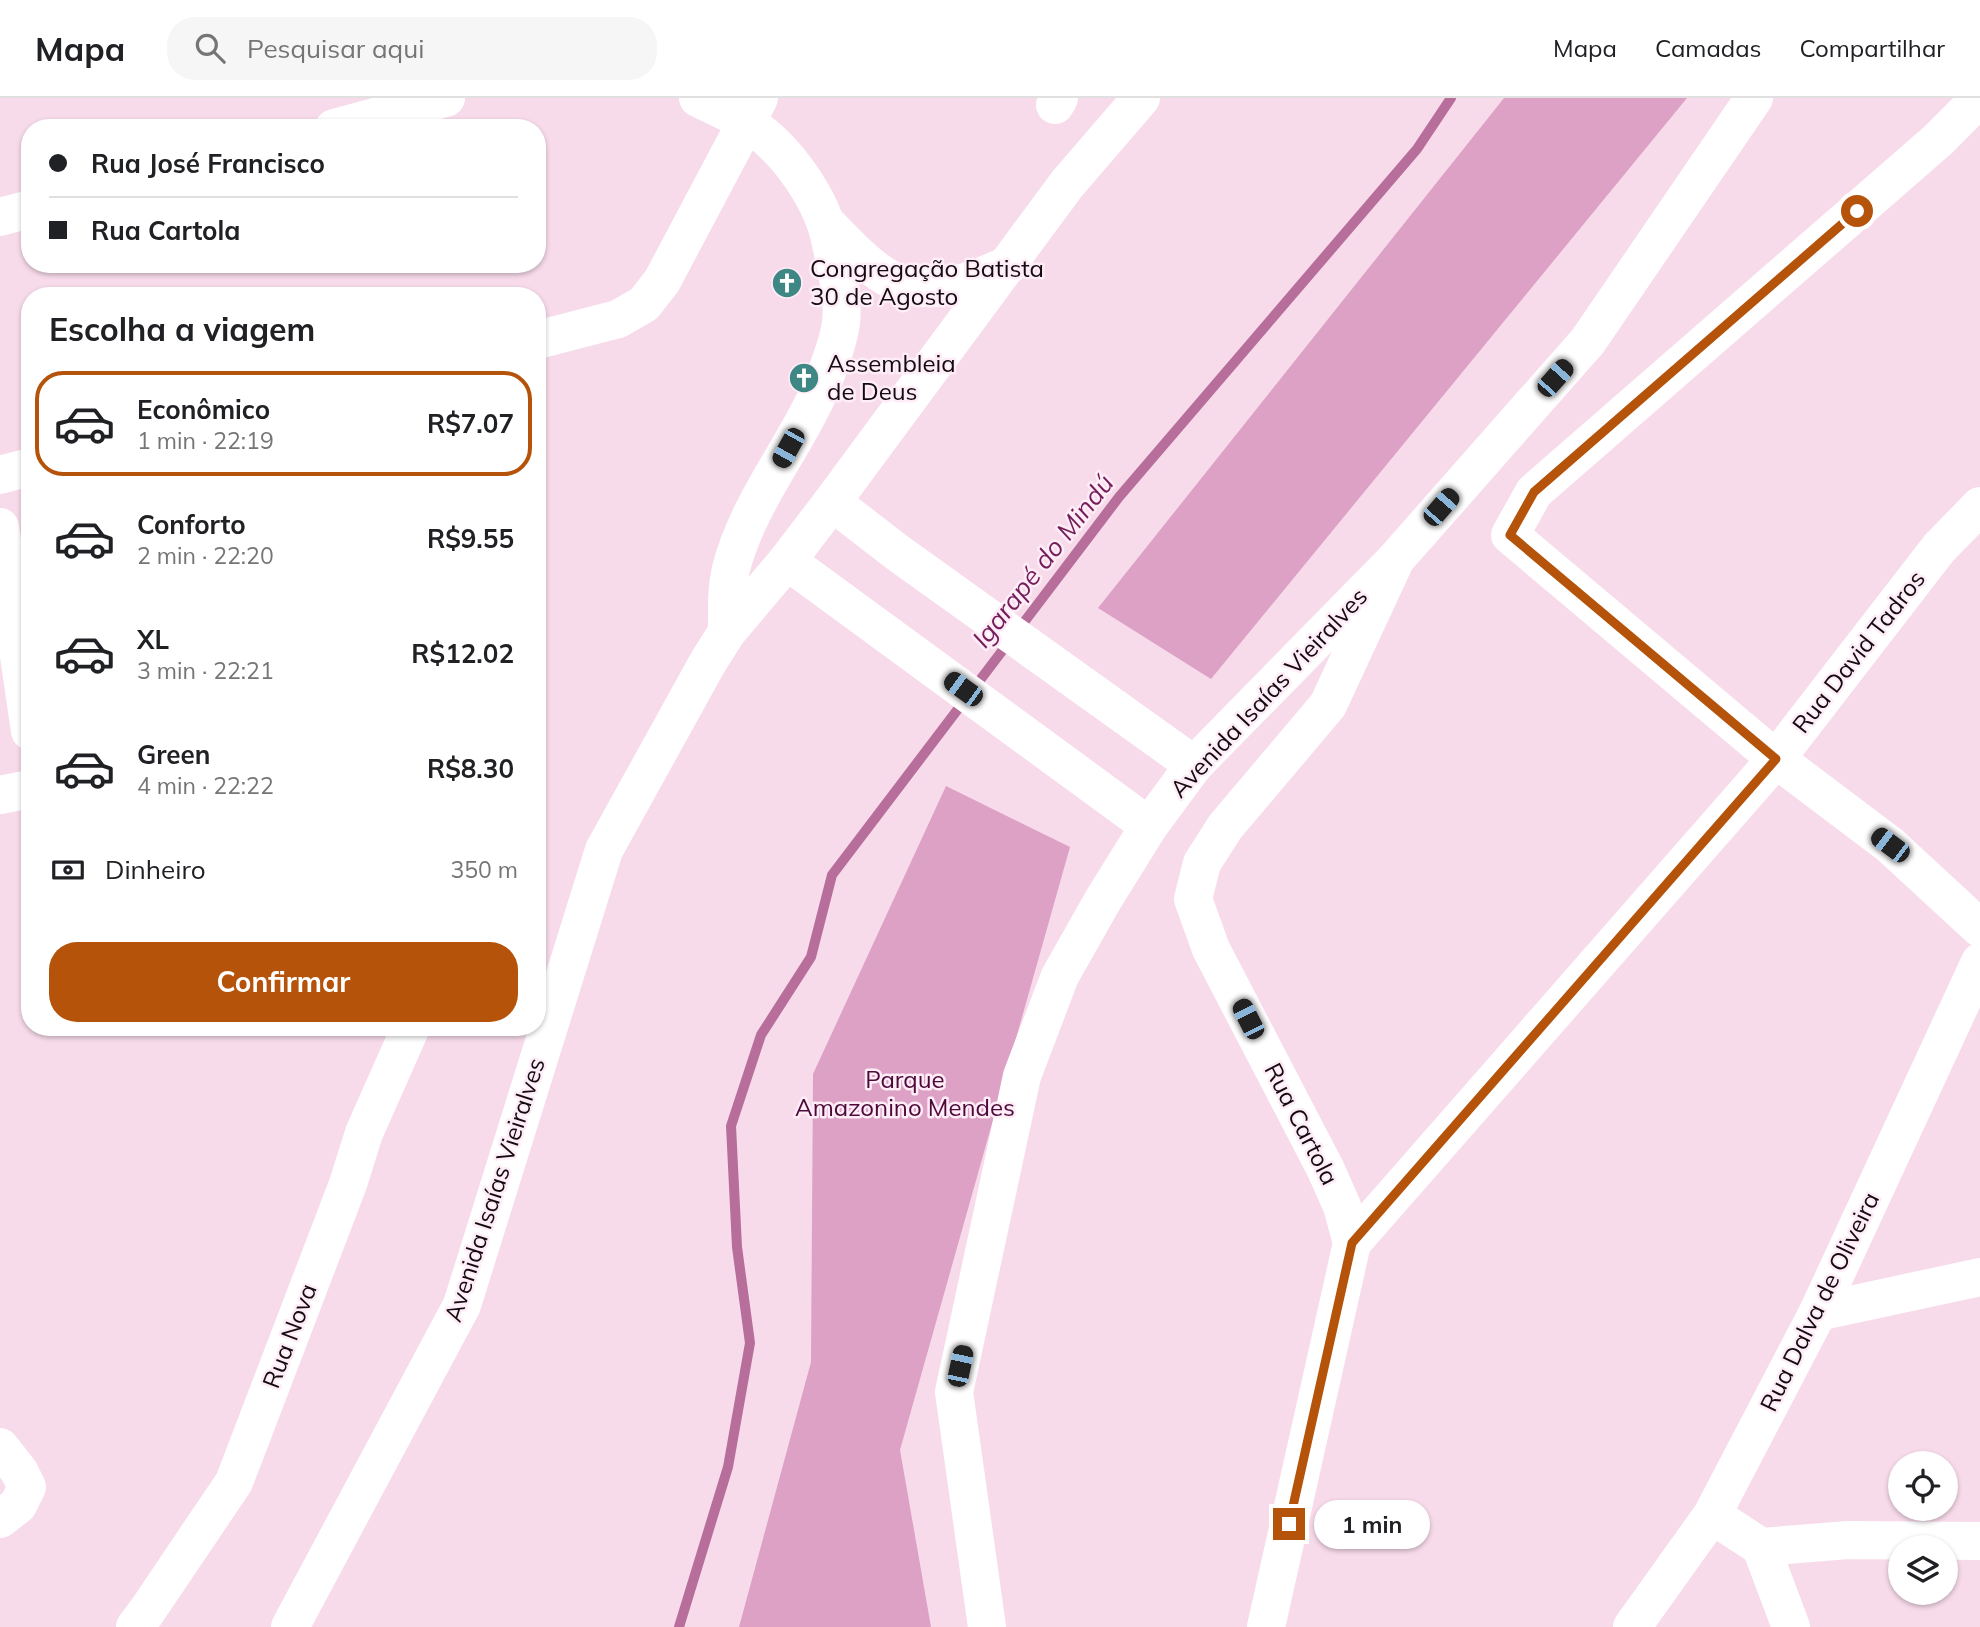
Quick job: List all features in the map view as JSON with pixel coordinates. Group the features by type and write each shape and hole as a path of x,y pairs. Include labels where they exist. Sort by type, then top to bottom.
{"street":[{"path":"368,119 446,98"},
{"path":"698,98 753,110 772,142 791,163 828,225 841,308 835,348 816,398 742,535 731,569 727,597 727,632"},
{"name":"Avenida Isaías Vieiralves","path":"546,1036 604,850 727,632 832,502 1068,184 1141,98"},
{"name":"Avenida Isaías Vieiralves","path":"987,1627 954,1392 1022,1076 1060,976 1149,826 1194,765 1395,560 1588,341 1754,98"},
{"path":"1980,98 1938,140 1534,492 1510,535 1776,759 1890,845 1980,928"},
{"path":"546,338 618,318 644,304 662,281 753,110"},
{"path":"0,216 21,211"},
{"path":"828,225 875,269 904,285 947,287 971,281 1010,264"},
{"path":"0,475 21,469"},
{"path":"832,502 1194,765"},
{"name":"Rua David Tadros","path":"1352,1243 1776,759 1939,548 1980,506"},
{"path":"0,527 21,670"},
{"name":"Rua Cartola","path":"1266,1627 1352,1243 1342,1206 1325,1168 1211,949 1193,899 1202,863 1226,827 1328,705 1395,560"},
{"path":"787,561 1149,826"},
{"path":"0,795 21,791"},
{"name":"Rua Dalva de Oliveira","path":"1632,1627 1712,1516 1818,1312 1980,962"},
{"name":"Rua Nova","path":"135,1627 234,1482 348,1184 364,1133 407,1036"},
{"name":"Avenida Isaías Vieiralves","path":"290,1627 462,1305 546,1036"},
{"path":"1818,1312 1980,1277"},
{"path":"0,1447 19,1471 27,1487 18,1506 0,1519"},
{"path":"1712,1516 1761,1547 1849,1540 1980,1541"},
{"path":"1761,1547 1791,1627"}],"green space":[{"path":"1504,98 1687,98 1211,679 1098,608"},
{"name":"Parque Amazonino Mendes","path":"946,786 1070,847 900,1450 931,1627 739,1627 811,1362 813,1074"}],"waterway":[{"name":"Igarapé do Mindú","path":"679,1627 728,1467 750,1343 737,1247 731,1126 761,1035 811,957 832,875 1119,497 1417,149 1451,98"}],"place":[{"name":"Congregação Batista 30 de Agosto","path":"787,283"},
{"name":"Assembleia de Deus","path":"804,378"}],"route":[{"path":"1289,1524 1352,1243 1776,759 1510,535 1534,492 1857,211"}]}
